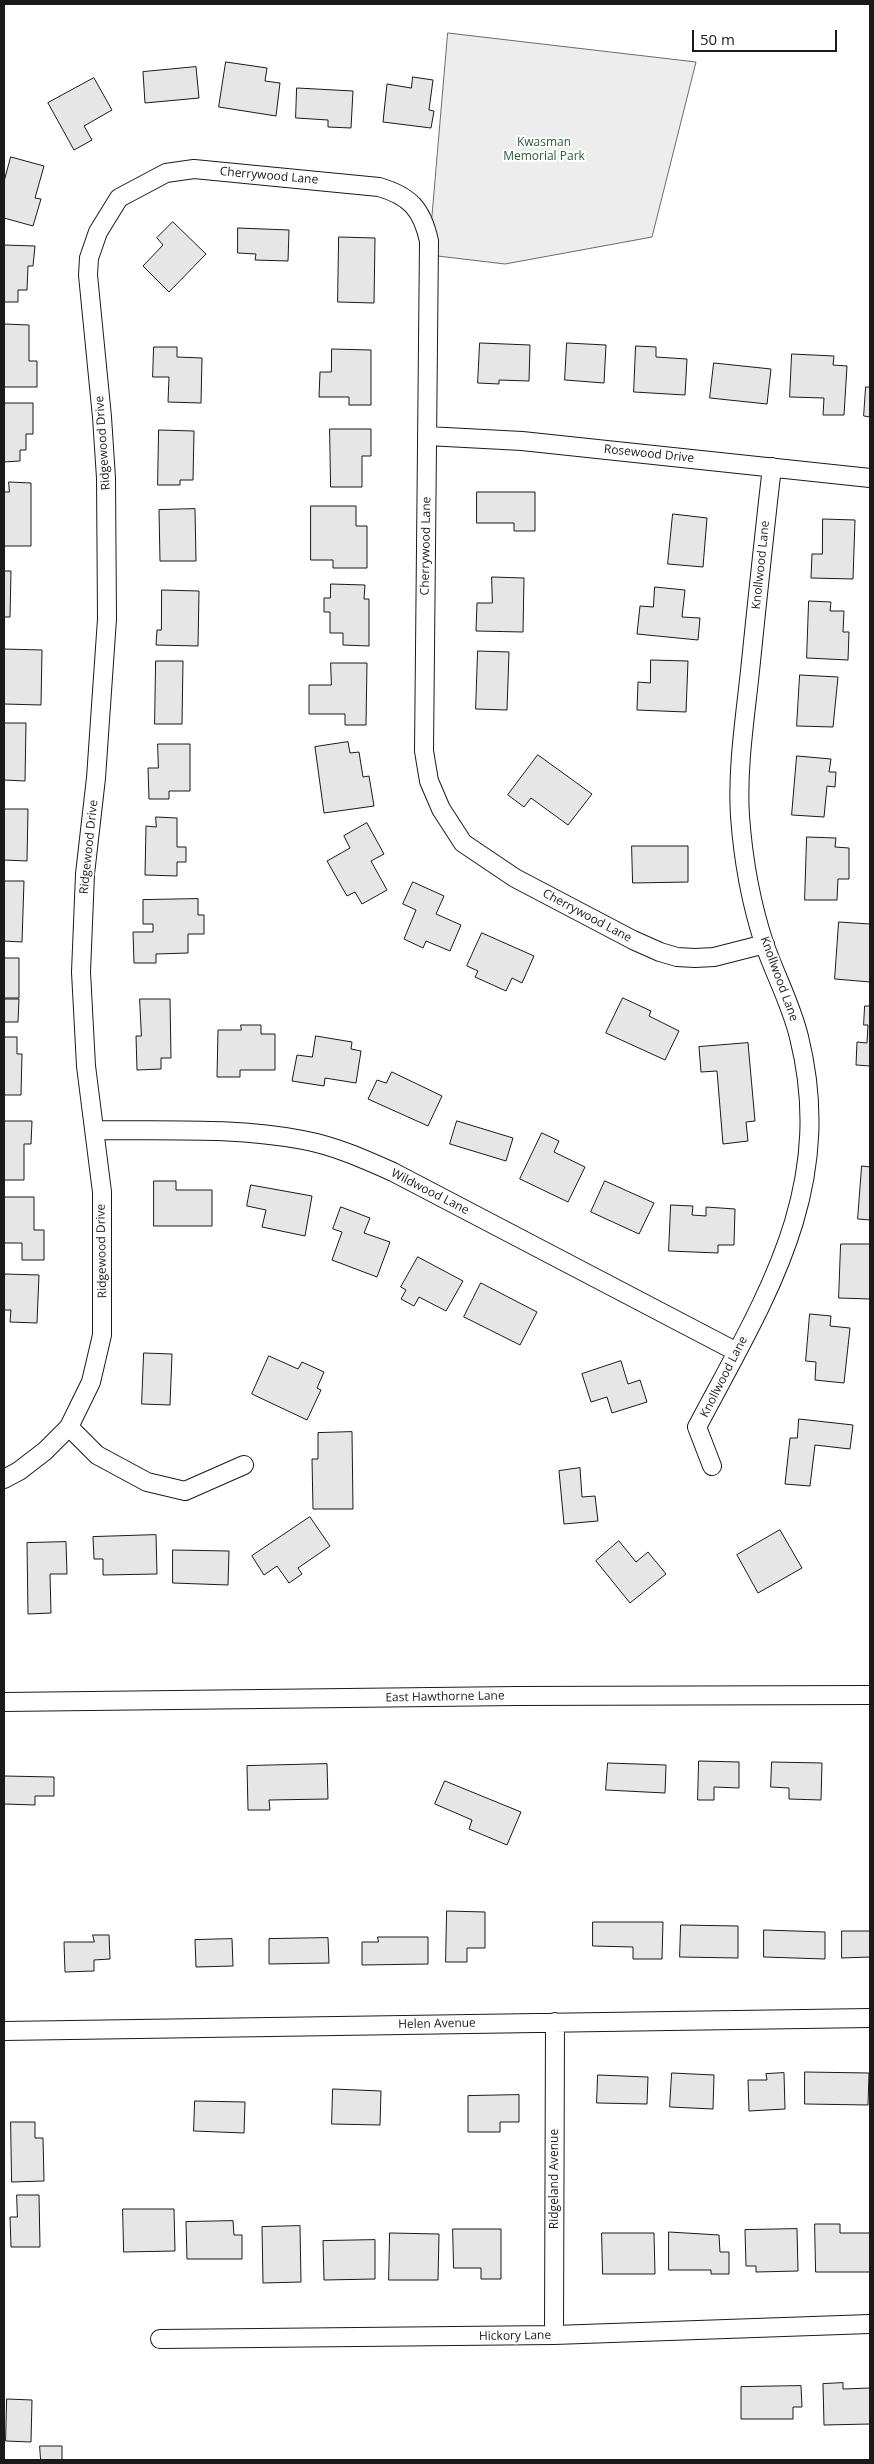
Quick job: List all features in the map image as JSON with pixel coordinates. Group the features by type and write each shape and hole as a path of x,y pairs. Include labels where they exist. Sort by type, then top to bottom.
{"street":[{"name":"Cherrywood Lane","path":"130,191 166,173 194,169 379,186 406,198 419,214 429,241 424,751 430,781 441,809 463,843 515,878 660,952 695,958 714,956 765,944"},
{"name":"Ridgewood Drive","path":"4,1479 19,1471 45,1451 69,1427 91,1382 102,1336 102,1192 82,1019 81,940 85,874 103,698 108,557 102,417 88,275 89,258 98,232 119,198 130,191"},
{"name":"Rosewood Drive","path":"427,436 522,440 870,478"},
{"name":"Knollwood Lane","path":"712,1466 697,1427 786,1250 800,1205 807,1165 810,1124 808,1084 800,1037 786,993 765,944 744,855 739,782 772,467"},
{"name":"Wildwood Lane","path":"95,1130 261,1134 305,1140 343,1151 401,1177 736,1352"},
{"path":"69,1427 97,1455 147,1482 184,1492 244,1466"},
{"name":"East Hawthorne Lane","path":"12,1702 517,1696 870,1695"},
{"name":"Helen Avenue","path":"4,2031 870,2018"},
{"name":"Ridgeland Avenue","path":"554,2335 555,2022"},
{"name":"Hickory Lane","path":"160,2339 554,2335 870,2324"}],"green space":[{"name":"Kwasman Memorial Park","path":"448,33 696,62 652,237 505,264 429,255"}],"building":[{"path":"226,62 267,68 265,81 280,83 276,116 219,107"},
{"path":"196,67 199,98 145,103 143,72"},
{"path":"413,77 433,80 429,110 434,111 431,128 383,122 387,84 411,88"},
{"path":"94,78 112,110 84,126 92,140 74,150 48,103"},
{"path":"297,88 353,91 351,128 328,127 328,120 296,118"},
{"path":"11,157 44,166 35,198 41,199 33,226 4,218 4,182"},
{"path":"173,222 206,254 169,292 143,266 163,245 157,238"},
{"path":"238,228 289,230 288,261 255,260 256,254 238,253"},
{"path":"339,237 375,238 374,303 338,302"},
{"path":"4,245 35,246 33,266 28,266 27,290 18,290 18,302 4,302"},
{"path":"4,324 29,325 29,361 37,361 37,387 4,387"},
{"path":"480,343 530,345 529,381 499,380 499,384 478,383"},
{"path":"567,343 606,345 604,383 565,380"},
{"path":"636,346 656,347 656,357 687,359 685,395 634,392"},
{"path":"154,347 177,347 177,357 202,358 201,403 168,402 169,377 153,377"},
{"path":"332,349 371,350 371,405 349,405 349,397 319,397 320,372 331,372"},
{"path":"792,354 834,356 833,365 847,366 844,415 823,415 824,398 790,397"},
{"path":"714,363 771,369 767,404 710,398"},
{"path":"866,387 870,387 870,417 864,416"},
{"path":"5,403 33,403 33,434 26,434 26,450 20,450 20,461 4,462"},
{"path":"330,429 371,429 371,456 362,456 362,487 331,487"},
{"path":"159,430 194,431 193,480 180,480 180,485 158,485"},
{"path":"9,482 31,483 31,546 4,546 4,492 9,492"},
{"path":"477,492 535,492 535,531 514,531 514,523 477,523"},
{"path":"311,506 356,506 356,526 367,526 367,568 333,568 333,560 311,560"},
{"path":"195,509 196,561 160,561 159,510"},
{"path":"673,514 707,518 703,567 668,564"},
{"path":"823,519 855,520 853,579 811,578 812,554 822,554"},
{"path":"4,571 11,571 10,617 4,617"},
{"path":"492,577 524,578 523,632 476,631 477,603 492,603"},
{"path":"331,584 365,585 364,599 369,599 369,646 343,645 343,633 330,633 330,612 324,612 324,598 330,598"},
{"path":"655,587 685,590 682,617 700,618 698,640 637,634 640,606 653,607"},
{"path":"162,590 199,591 198,646 156,645 157,630 161,630"},
{"path":"809,601 831,602 830,611 844,611 843,632 849,632 848,660 807,658"},
{"path":"4,649 42,650 41,705 4,704"},
{"path":"478,651 509,652 507,710 476,709"},
{"path":"651,660 688,661 686,712 637,710 638,682 650,683"},
{"path":"156,661 183,661 182,724 155,724"},
{"path":"331,663 367,663 366,725 345,725 345,714 309,714 309,685 331,685"},
{"path":"800,675 838,677 833,727 797,726"},
{"path":"4,723 26,723 25,781 4,780"},
{"path":"348,742 350,753 359,752 363,777 369,776 374,806 324,813 315,747"},
{"path":"158,744 190,744 190,791 169,791 169,799 149,799 148,768 158,768"},
{"path":"538,755 592,794 568,825 531,798 524,807 508,795"},
{"path":"797,756 831,759 829,772 836,772 835,787 827,786 824,817 792,815"},
{"path":"4,809 28,809 27,861 4,860"},
{"path":"156,817 177,818 177,847 186,847 186,862 177,862 177,876 145,875 146,826 156,827"},
{"path":"367,823 384,854 371,861 387,890 362,904 355,892 347,896 327,861 350,848 344,836"},
{"path":"807,837 836,838 835,847 849,848 849,879 838,879 837,900 805,900"},
{"path":"632,846 688,846 688,882 633,883"},
{"path":"4,881 24,881 22,942 4,941"},
{"path":"413,882 444,896 436,914 461,925 450,951 426,941 423,948 404,939 416,910 403,904"},
{"path":"198,899 198,915 204,915 204,934 188,934 188,953 156,954 156,963 134,963 133,932 153,932 153,924 143,924 143,900"},
{"path":"839,922 870,924 870,982 835,979"},
{"path":"482,933 534,956 522,983 512,978 506,991 475,977 478,971 467,966"},
{"path":"4,958 19,958 19,998 4,998"},
{"path":"623,998 651,1011 649,1016 679,1031 665,1060 606,1033"},
{"path":"4,999 19,999 18,1022 4,1022"},
{"path":"140,999 170,999 171,1058 161,1058 161,1069 137,1070 136,1036 141,1036"},
{"path":"865,1006 870,1006 870,1066 856,1065 857,1042 867,1043 868,1025 864,1025"},
{"path":"241,1025 261,1025 261,1034 275,1034 275,1070 240,1070 240,1077 217,1077 218,1030 241,1030"},
{"path":"316,1036 352,1042 351,1049 361,1051 356,1083 325,1078 324,1086 292,1081 297,1055 312,1057"},
{"path":"4,1037 17,1037 17,1054 22,1054 21,1095 4,1095"},
{"path":"748,1043 755,1121 746,1122 748,1141 723,1144 717,1071 701,1072 699,1047"},
{"path":"392,1072 442,1096 428,1126 368,1099 377,1080 386,1083"},
{"path":"4,1121 32,1121 31,1144 24,1144 24,1180 4,1180"},
{"path":"457,1121 513,1138 506,1161 450,1144"},
{"path":"542,1133 559,1141 554,1152 585,1167 568,1202 520,1179"},
{"path":"862,1166 870,1167 870,1220 858,1219"},
{"path":"154,1181 176,1181 176,1190 212,1190 212,1226 154,1226"},
{"path":"605,1181 654,1203 639,1234 591,1212"},
{"path":"251,1185 312,1196 305,1236 262,1227 266,1210 247,1206"},
{"path":"4,1197 34,1197 34,1230 44,1230 44,1260 22,1260 22,1243 4,1243"},
{"path":"671,1205 693,1206 692,1215 706,1216 706,1207 735,1209 734,1245 718,1245 718,1253 669,1251"},
{"path":"341,1207 370,1218 364,1233 390,1242 377,1277 332,1260 342,1232 333,1229"},
{"path":"841,1244 870,1244 870,1299 839,1298"},
{"path":"418,1257 463,1281 446,1311 419,1297 414,1306 401,1299 406,1290 401,1287"},
{"path":"5,1274 39,1275 37,1323 10,1322 11,1310 4,1310"},
{"path":"481,1283 537,1312 520,1345 464,1317"},
{"path":"810,1314 831,1316 830,1326 850,1328 844,1383 815,1380 816,1362 806,1361"},
{"path":"144,1353 172,1354 170,1405 142,1404"},
{"path":"269,1356 298,1369 302,1362 324,1372 317,1388 321,1390 307,1420 252,1394"},
{"path":"621,1361 628,1384 640,1380 647,1402 612,1413 607,1397 591,1402 582,1374"},
{"path":"799,1419 853,1425 850,1449 815,1445 810,1486 785,1484 790,1438 797,1438"},
{"path":"352,1432 353,1509 313,1509 312,1459 318,1459 318,1433"},
{"path":"580,1468 582,1497 595,1496 598,1521 564,1524 559,1471"},
{"path":"310,1517 330,1546 298,1568 302,1574 289,1583 277,1566 264,1575 252,1556"},
{"path":"780,1530 802,1568 758,1593 737,1555"},
{"path":"156,1535 157,1574 103,1575 103,1559 94,1559 93,1537"},
{"path":"619,1541 636,1562 648,1552 666,1574 630,1603 596,1561"},
{"path":"66,1542 67,1574 50,1574 51,1613 28,1614 27,1543"},
{"path":"173,1550 229,1551 228,1585 173,1583"},
{"path":"699,1761 739,1762 739,1788 714,1787 714,1800 698,1800"},
{"path":"772,1762 822,1763 821,1800 789,1799 789,1788 771,1787"},
{"path":"608,1763 666,1765 665,1793 606,1790"},
{"path":"327,1764 328,1799 269,1800 270,1810 248,1810 247,1766"},
{"path":"4,1776 54,1777 54,1796 35,1796 35,1805 4,1804"},
{"path":"445,1781 521,1812 507,1845 469,1829 472,1820 435,1804"},
{"path":"447,1911 485,1912 485,1948 467,1948 467,1962 446,1962"},
{"path":"593,1922 663,1922 662,1959 633,1959 633,1947 593,1946"},
{"path":"681,1925 738,1926 738,1958 680,1957"},
{"path":"764,1930 825,1932 825,1959 764,1957"},
{"path":"842,1931 870,1931 870,1957 842,1958"},
{"path":"93,1935 109,1935 110,1959 94,1960 94,1971 65,1972 64,1942 94,1942"},
{"path":"378,1937 428,1937 428,1964 362,1965 362,1942 378,1942"},
{"path":"328,1938 329,1963 269,1964 269,1939"},
{"path":"232,1939 233,1966 196,1967 195,1940"},
{"path":"805,2072 869,2073 868,2105 805,2104"},
{"path":"672,2073 714,2075 713,2109 670,2107"},
{"path":"784,2073 785,2109 749,2111 748,2080 767,2080 766,2074"},
{"path":"598,2075 648,2077 647,2104 597,2103"},
{"path":"333,2089 381,2091 380,2125 332,2124"},
{"path":"519,2095 519,2122 500,2122 500,2132 468,2132 468,2096"},
{"path":"195,2101 245,2102 244,2133 194,2131"},
{"path":"11,2122 35,2122 35,2138 43,2138 44,2181 12,2182"},
{"path":"17,2195 39,2195 40,2247 11,2247 10,2217 17,2217"},
{"path":"123,2209 174,2209 175,2251 124,2252"},
{"path":"233,2221 234,2235 242,2235 242,2259 187,2259 186,2222"},
{"path":"815,2224 840,2224 840,2233 870,2233 870,2272 816,2272"},
{"path":"300,2226 301,2282 263,2283 262,2227"},
{"path":"453,2229 501,2229 501,2279 481,2279 481,2268 454,2268"},
{"path":"797,2229 798,2271 756,2272 756,2266 746,2266 745,2230"},
{"path":"669,2232 719,2235 720,2252 729,2252 729,2274 711,2274 711,2270 669,2270"},
{"path":"390,2233 439,2234 438,2280 389,2280"},
{"path":"602,2233 654,2233 655,2274 603,2274"},
{"path":"375,2240 375,2279 324,2280 323,2241"},
{"path":"843,2383 843,2389 870,2388 870,2424 824,2425 823,2384"},
{"path":"801,2386 802,2407 793,2407 793,2419 741,2419 741,2387"},
{"path":"7,2399 32,2400 31,2442 6,2441"},
{"path":"40,2446 62,2446 62,2460 41,2460"}]}
